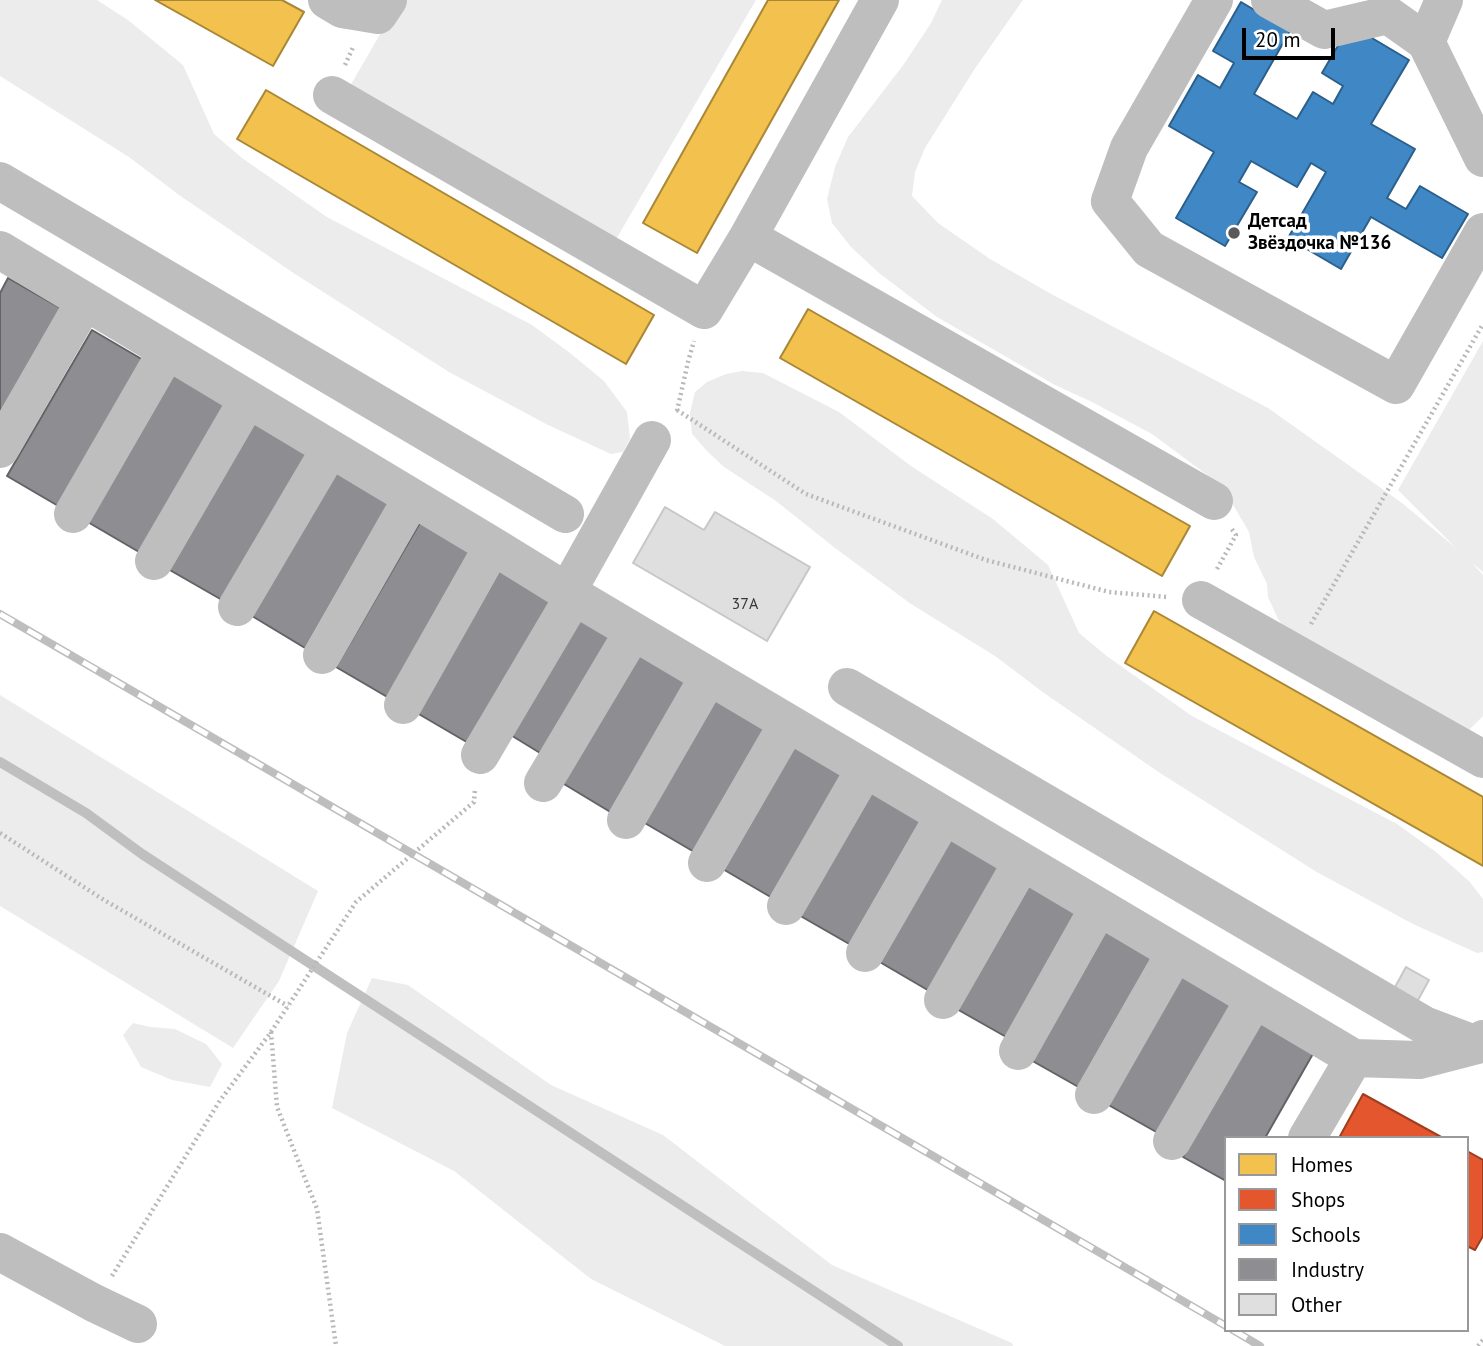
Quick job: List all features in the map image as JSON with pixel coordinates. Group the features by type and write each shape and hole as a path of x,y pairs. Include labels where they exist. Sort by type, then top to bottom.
{"street":[{"path":"335,4 378,15 388,0"},
{"path":"332,95 704,310 748,237 880,0"},
{"path":"1214,0 1129,148 1110,201 1149,248 1396,385 1483,232"},
{"path":"1270,0 1324,30 1388,15 1426,42 1483,158"},
{"path":"1426,42 1444,0"},
{"path":"0,181 565,513"},
{"path":"748,237 1214,501"},
{"path":"0,251 633,632 1354,1058 1419,1060 1480,1042"},
{"path":"0,449 85,301"},
{"path":"73,514 167,351"},
{"path":"154,561 248,399"},
{"path":"480,755 652,440"},
{"path":"237,607 330,449"},
{"path":"322,655 412,498"},
{"path":"403,705 493,546"},
{"path":"1201,600 1483,759"},
{"path":"543,783 633,632"},
{"path":"626,820 709,676"},
{"path":"847,687 1424,1025 1480,1042"},
{"path":"707,863 788,723"},
{"path":"786,906 865,769"},
{"path":"865,953 944,816"},
{"path":"943,1000 1022,862"},
{"path":"1018,1051 1099,907"},
{"path":"1094,1095 1175,953"},
{"path":"1172,1141 1254,1000"},
{"path":"1308,1136 1354,1058"},
{"path":"0,1252 138,1324"}],"path":[{"path":"332,95 357,37 335,4"},
{"path":"652,440 677,410 704,310"},
{"path":"1295,652 1483,324"},
{"path":"677,410 806,494 986,560 1110,592 1201,600 1236,536 1214,501"},
{"path":"94,1303 219,1102 271,1032 356,902 474,802"},
{"path":"0,833 104,900 288,1006"},
{"path":"271,1032 276,1107 317,1209 337,1346"},
{"path":"1478,1346 1483,1340"}],"shaded area":[{"path":"0,0 97,0 128,20 183,65 214,134 242,158 327,217 532,325 604,381 627,412 630,439 623,452 611,454 548,425 449,372 295,274 179,195 129,157 0,76"},
{"path":"400,0 756,0 615,241 350,86"},
{"path":"942,0 1023,0 976,67 925,148 915,172 912,196 938,223 990,259 1268,408 1402,503 1456,548 1398,490 1483,341 1483,572 1472,563 1483,575 1483,716 1467,732 1285,628 1268,597 1267,584 1254,557 1249,532 1222,486 1152,434 1055,385 937,317 879,273 851,247 832,223 827,199 835,167 848,137 904,64 931,23"},
{"path":"742,371 763,373 839,412 911,466 993,519 1048,565 1079,633 1108,657 1192,716 1397,824 1436,852 1469,881 1483,899 1483,952 1477,953 1413,924 1315,871 1160,773 995,656 911,604 776,501 724,467 692,434 690,413 695,392 707,382"},
{"path":"0,695 318,891 279,981 233,1048 0,906"},
{"path":"372,978 408,985 551,1085 663,1135 832,1265 1012,1343 1013,1346 725,1346 591,1279 454,1171 332,1108 347,1033"},
{"path":"133,1023 175,1029 206,1044 222,1064 210,1087 172,1080 141,1067 123,1035"}],"building: Homes":[{"path":"155,0 282,0 304,12 273,66"},
{"path":"768,0 839,0 697,253 643,223"},
{"path":"266,90 654,315 626,364 237,139"},
{"path":"808,309 1190,526 1162,576 780,358"},
{"path":"1154,611 1483,797 1483,866 1125,663"}],"building: Shops":[{"path":"1363,1094 1439,1136 1340,1136"},
{"path":"1469,1152 1483,1160 1483,1236 1475,1250 1469,1247"}],"building: Schools":[{"path":"1241,2 1290,31 1254,94 1297,119 1313,92 1333,104 1343,86 1322,73 1350,25 1409,60 1371,124 1415,149 1387,198 1406,209 1420,186 1468,214 1442,258 1371,217 1341,269 1288,238 1326,172 1311,163 1297,187 1251,161 1239,182 1257,192 1225,246 1176,218 1214,152 1169,126 1198,75 1220,88 1234,63 1213,51"}],"building: Industry":[{"path":"8,278 62,309 0,415 0,293"},
{"path":"92,330 145,361 60,507 7,476"},
{"path":"172,374 224,405 139,552 86,521"},
{"path":"254,422 307,453 222,600 168,569"},
{"path":"337,470 390,501 305,648 252,616"},
{"path":"421,521 474,551 389,698 336,667"},
{"path":"502,567 555,598 470,744 417,713"},
{"path":"579,617 616,639 545,756 509,734"},
{"path":"638,649 690,680 612,813 559,781"},
{"path":"714,699 768,730 696,853 643,822"},
{"path":"793,745 846,776 774,899 721,868"},
{"path":"869,791 922,822 851,945 797,914"},
{"path":"950,839 1003,869 931,992 878,961"},
{"path":"1027,885 1080,916 1008,1038 955,1008"},
{"path":"1102,929 1156,959 1082,1089 1029,1059"},
{"path":"1180,974 1233,1004 1158,1133 1105,1103"},
{"path":"1261,1021 1314,1052 1266,1136 1224,1136 1224,1180 1183,1157"}],"building: Other":[{"path":"665,507 704,530 715,512 810,567 767,641 633,563"},
{"path":"1406,967 1429,980 1412,1011 1389,998"}],"waterway":[{"path":"0,762 86,813 142,854 898,1346"}],"railway":[{"path":"0,614 1224,1325"},
{"path":"1236,1332 1260,1346"}],"place":[{"name":"Детсад Звёздочка №136","path":"1234,233"}]}
